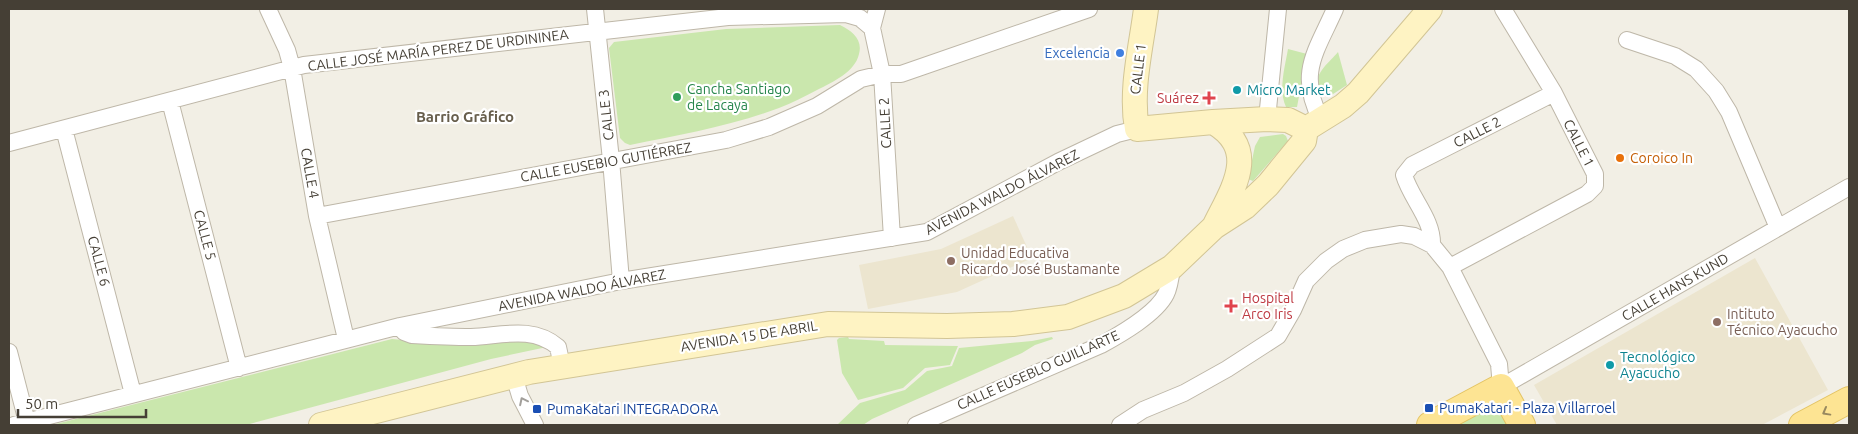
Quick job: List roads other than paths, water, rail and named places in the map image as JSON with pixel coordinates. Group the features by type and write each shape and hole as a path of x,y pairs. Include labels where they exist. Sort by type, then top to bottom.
{"main road":[{"name":"CALLE 1","path":"1137,129 1134,113 1136,85 1146,9"},
{"path":"1172,267 1214,227 1245,207 1268,185 1304,141 1314,124 1343,106 1358,93 1430,9"},
{"path":"1137,129 1268,119 1314,124"},
{"path":"1213,122 1224,128 1232,137 1240,156 1236,182 1214,227"},
{"name":"AVENIDA 15 DE ABRIL","path":"321,425 354,421 514,376 562,366 828,324 947,326 1013,324 1068,317 1124,296 1172,267"},
{"path":"1430,425 1500,387 1522,425"},
{"path":"1802,425 1849,400"}],"street":[{"name":"CALLE 4","path":"268,9 287,50 292,68 317,216 346,339"},
{"name":"CALLE 3","path":"594,9 611,160 621,282"},
{"name":"CALLE 2","path":"877,9 872,28 882,74 892,238"},
{"path":"882,74 902,74 1088,9"},
{"path":"1268,119 1278,9"},
{"path":"1314,124 1310,64 1335,9"},
{"name":"CALLE 1","path":"1450,267 1587,194 1595,186 1594,174 1554,93 1504,9"},
{"name":"CALLE JOSÉ MARÍA PEREZ DE URDININEA","path":"9,143 292,68 728,17 846,14 860,18 872,28"},
{"path":"1627,40 1675,56 1696,69 1716,91 1729,112 1778,228"},
{"name":"CALLE EUSEBIO GUTIÉRREZ","path":"317,216 726,140 761,130 817,106 861,79 882,74"},
{"name":"CALLE 2","path":"1432,245 1432,236 1428,222 1407,187 1404,175 1412,165 1554,93"},
{"name":"CALLE 5","path":"170,101 239,368"},
{"name":"CALLE 6","path":"64,129 133,394"},
{"name":"AVENIDA WALDO ÁLVAREZ","path":"21,424 400,326 621,282 927,232 1058,162 1117,134 1137,129"},
{"name":"CALLE HANS KUND","path":"1500,387 1849,187"},
{"path":"1120,425 1143,410 1184,393 1278,336 1293,310 1306,281 1326,261 1343,249 1365,240 1401,234 1414,236 1432,245 1450,267 1499,364 1500,387"},
{"name":"CALLE EUSEBLO GUILLARTE","path":"916,425 1101,345 1124,332 1149,313 1166,294 1172,267"},
{"path":"400,326 404,332 412,335 472,337 522,333 540,336 558,346 562,366"},
{"path":"9,352 21,424"},
{"path":"514,376 520,396 535,425"}],"place":[{"name":"Excelencia","path":"1120,53"},
{"name":"Micro Market","path":"1237,90"},
{"name":"Cancha Santiago de Lacaya","path":"677,97"},
{"name":"Suárez","path":"1209,98"},
{"name":"Coroico In","path":"1620,158"},
{"name":"Unidad Educativa Ricardo José Bustamante","path":"951,261"},
{"name":"Hospital Arco Iris","path":"1231,306"},
{"name":"Intituto Técnico Ayacucho","path":"1717,322"},
{"name":"Tecnológico Ayacucho","path":"1610,365"},
{"name":"PumaKatari - Plaza Villarroel","path":"1429,408"},
{"name":"PumaKatari INTEGRADORA","path":"537,409"}],"district":[{"name":"Barrio Gráfico","path":"465,116"}]}
